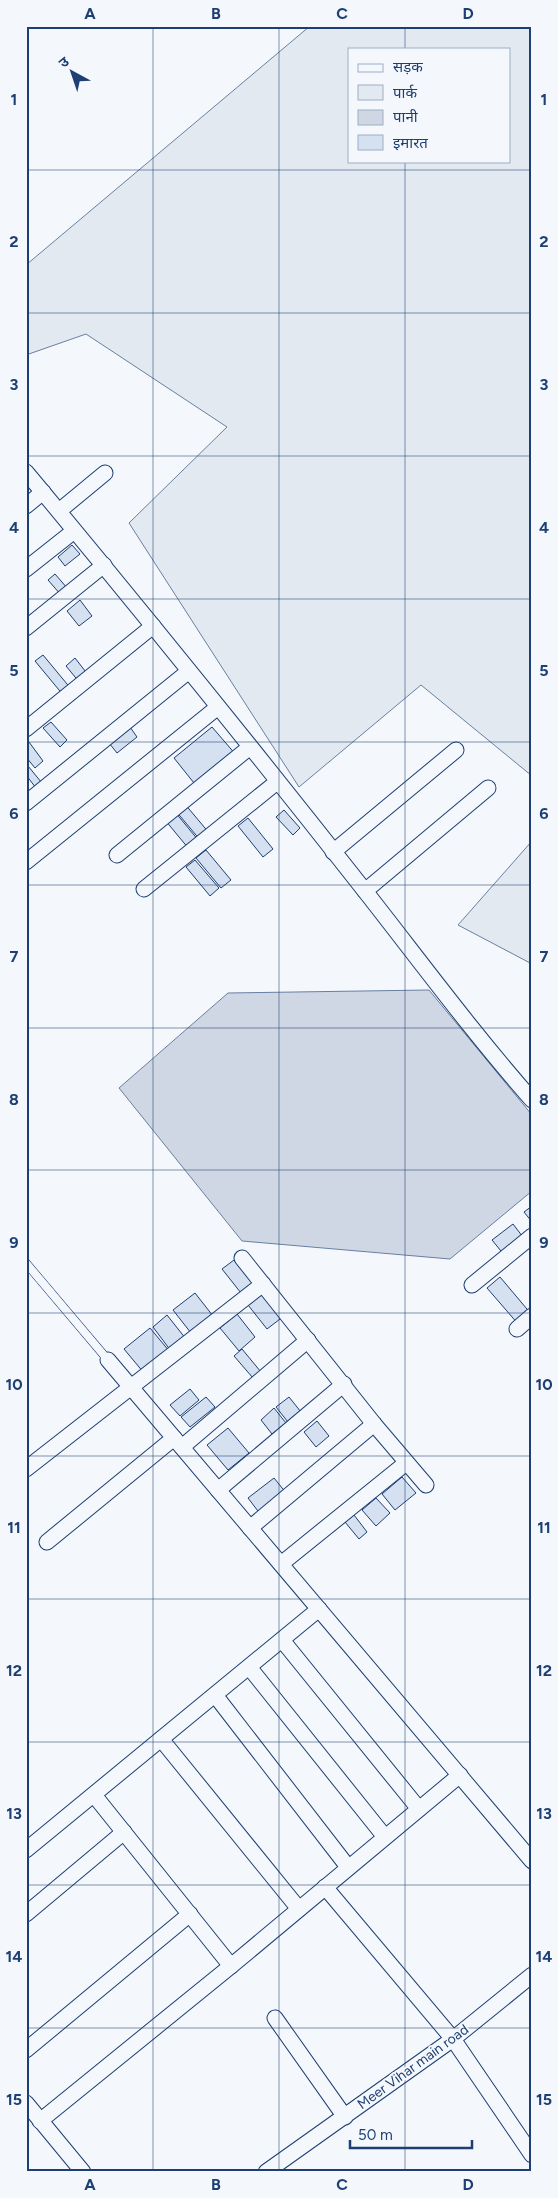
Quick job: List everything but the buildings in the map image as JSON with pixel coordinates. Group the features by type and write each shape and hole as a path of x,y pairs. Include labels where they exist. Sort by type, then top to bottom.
{"street":[{"path":"26,472 104,565 365,891 448,998 532,1100"},
{"path":"59,511 106,473"},
{"path":"26,506 43,492"},
{"path":"26,569 74,530"},
{"path":"26,628 104,565"},
{"path":"26,729 153,626"},
{"path":"26,803 189,671"},
{"path":"26,862 218,707"},
{"path":"116,855 250,747"},
{"path":"333,852 456,750"},
{"path":"144,889 278,782"},
{"path":"365,891 488,788"},
{"path":"472,1284 532,1236"},
{"path":"242,1258 374,1424 426,1485"},
{"path":"26,1469 263,1284"},
{"path":"516,1329 532,1316"},
{"path":"47,1542 308,1340"},
{"path":"108,1360 532,1861"},
{"path":"218,1490 344,1384"},
{"path":"250,1528 374,1424"},
{"path":"281,1564 406,1463"},
{"path":"26,1850 319,1609"},
{"path":"282,1640 419,1809"},
{"path":"249,1667 384,1837"},
{"path":"215,1695 348,1867"},
{"path":"161,1739 299,1909"},
{"path":"40,2121 231,1966 460,1775"},
{"path":"94,1795 231,1966"},
{"path":"26,1914 124,1832"},
{"path":"325,1887 453,2039 529,2145"},
{"path":"26,2050 190,1914"},
{"name":"Meer Vihar main road","path":"266,2172 453,2039 532,1975"},
{"path":"275,2018 345,2117"},
{"path":"26,2103 83,2172"}],"lane":[{"path":"26,1264 108,1360"}],"green space":[{"path":"310,26 532,26 532,776 421,685 299,787 129,523 227,427 86,334 26,355 26,265"},
{"path":"532,841 532,964 458,925"}],"water":[{"path":"429,990 532,1115 532,1191 450,1259 242,1241 119,1088 228,993"}]}
